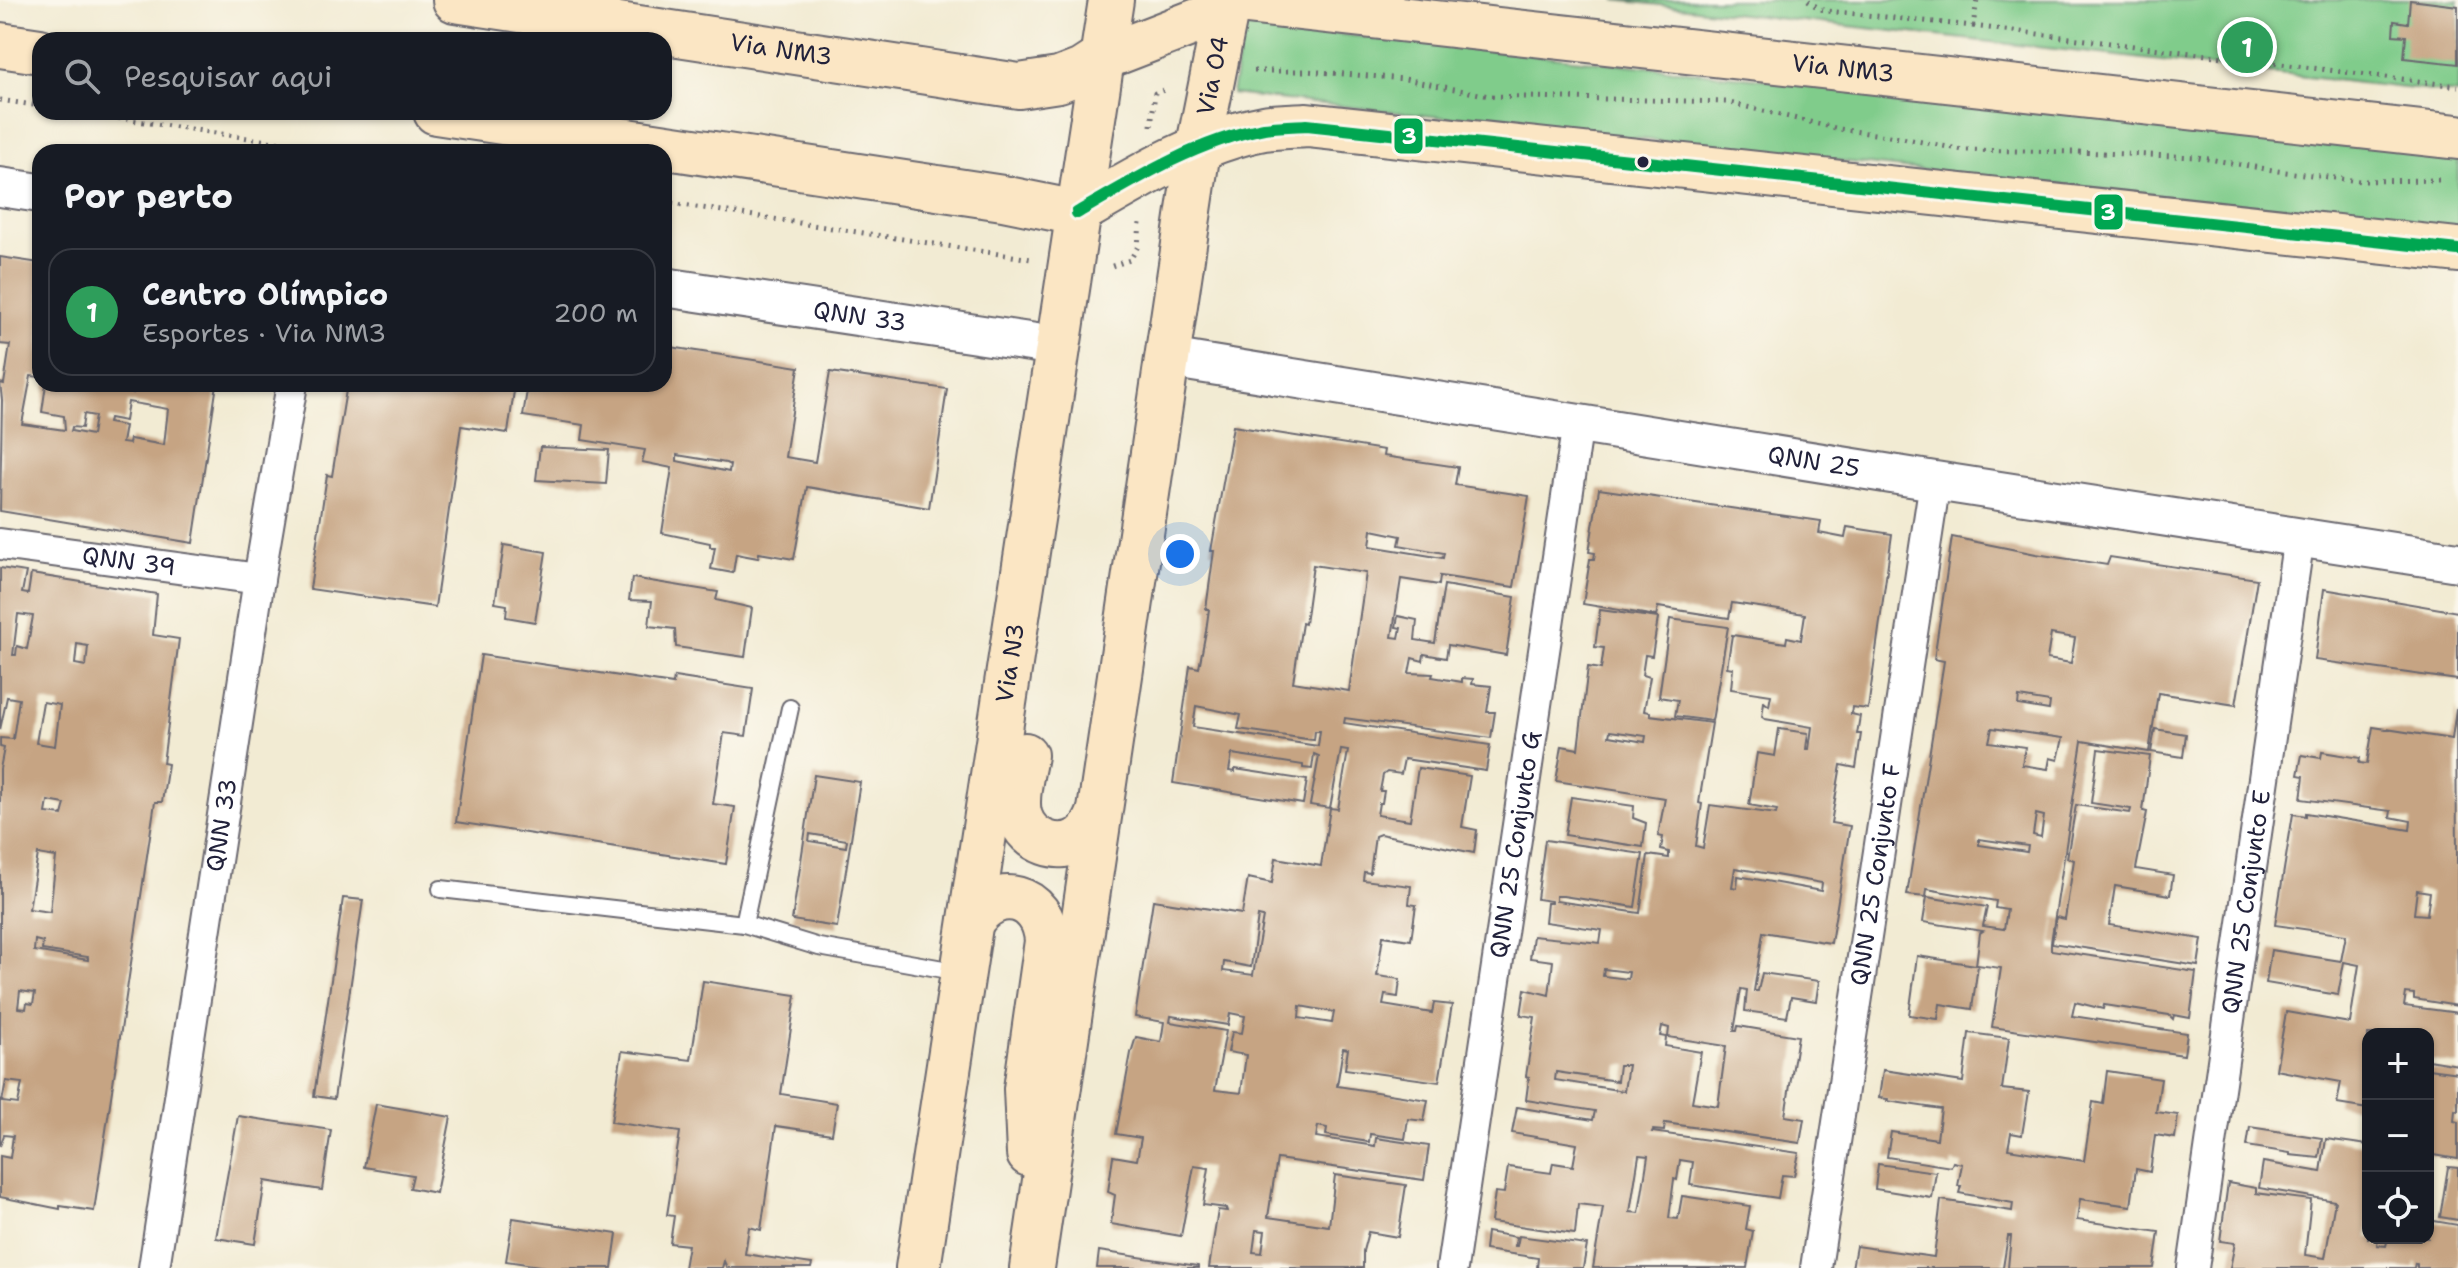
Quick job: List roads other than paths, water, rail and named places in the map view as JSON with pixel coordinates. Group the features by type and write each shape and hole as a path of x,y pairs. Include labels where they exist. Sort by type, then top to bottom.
{"main road":[{"path":"435,0 450,9 458,20 460,32"},
{"name":"Via NM3","path":"455,0 665,32"},
{"path":"1102,58 1111,0"},
{"name":"Via NM3","path":"672,33 1019,86 1036,85 1082,71 1102,58 1208,17 1228,0 2458,137"},
{"name":"Via O4","path":"1198,150 1228,0"},
{"name":"Via N3","path":"918,1268 1102,58"},
{"path":"489,120 647,144"},
{"path":"672,148 1003,198 1077,213 1147,172 1227,138 1265,128 1307,125 2458,250"},
{"path":"1033,1262 1198,150"},
{"path":"1055,359 1060,538 1018,804 1020,818 1027,831 1038,840 1052,845 1068,845 1082,839 1093,828 1099,814"},
{"path":"971,922 990,901 1004,898 1017,899 1030,905 1040,914 1046,927 1047,941 1026,1089 1033,1262"}],"street":[{"path":"0,187 32,192"},
{"name":"QNN 33","path":"672,288 1055,359"},
{"name":"QNN 25","path":"1168,358 2458,562"},
{"name":"QNN 33","path":"154,1268 259,579 291,392"},
{"name":"QNN 25 Conjunto G","path":"1452,1268 1578,423"},
{"name":"QNN 25 Conjunto F","path":"1816,1268 1935,481"},
{"name":"QNN 25 Conjunto E","path":"2193,1268 2299,537"},
{"name":"QNN 39","path":"0,544 259,579"}],"lane":[{"path":"744,924 790,708"},
{"path":"441,889 744,924 819,947 964,972"}],"place":[{"name":"Centro Olímpico","path":"2247,47"}]}
